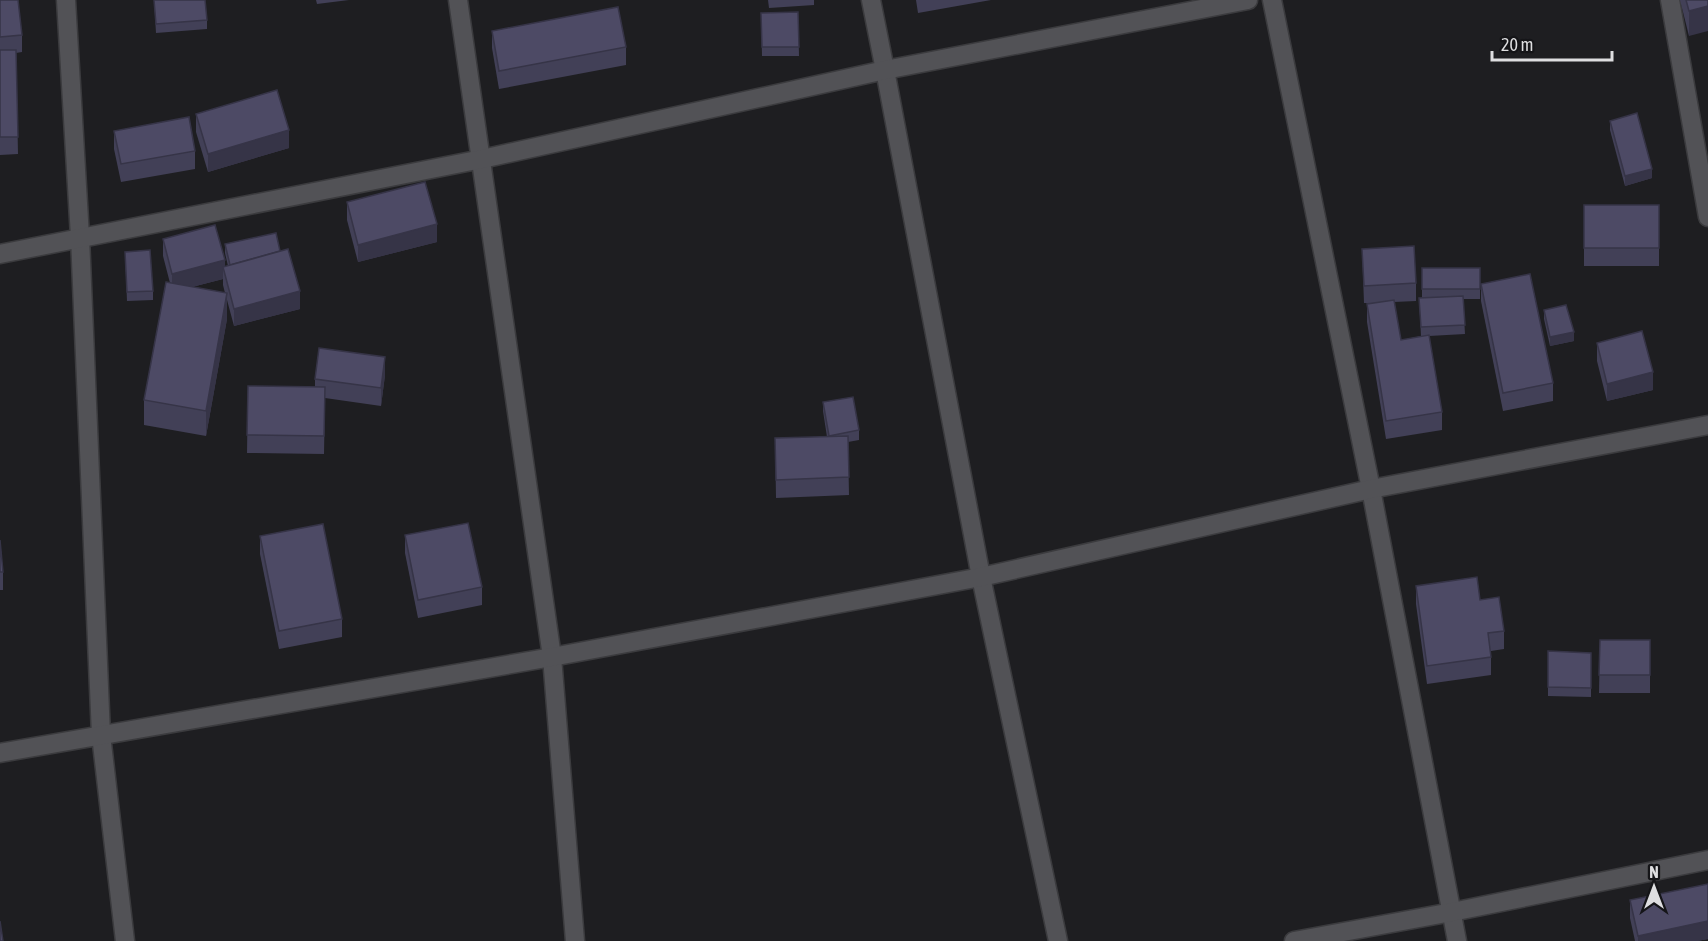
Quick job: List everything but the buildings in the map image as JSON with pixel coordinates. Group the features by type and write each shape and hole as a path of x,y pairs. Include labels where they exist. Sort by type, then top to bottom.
{"street":[{"path":"66,0 80,237 101,735 125,941"},
{"path":"458,0 552,657 575,941"},
{"path":"871,0 981,577 1058,941"},
{"path":"0,254 482,159 885,70 1248,0"},
{"path":"1272,0 1371,489 1457,941"},
{"path":"1670,0 1708,217"},
{"path":"0,753 552,657 981,577 1371,489 1708,425"},
{"path":"1294,941 1452,912 1708,860"}]}
